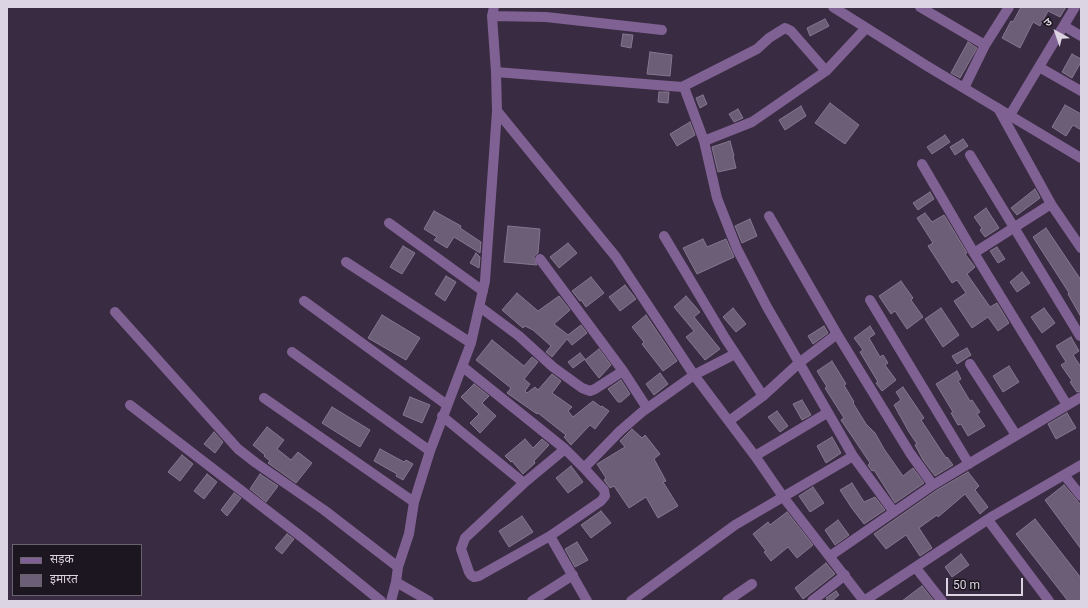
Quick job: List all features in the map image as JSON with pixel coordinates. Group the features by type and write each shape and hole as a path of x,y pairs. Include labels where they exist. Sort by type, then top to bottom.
{"street":[{"path":"833,7 1081,158"},
{"path":"920,7 985,45"},
{"path":"964,88 985,45 1009,7"},
{"path":"1010,115 1075,7"},
{"path":"391,601 398,567 409,534 414,502 442,416 463,367 471,343 485,281 497,111 493,12 546,16 662,30"},
{"path":"1064,26 1081,36"},
{"path":"496,72 677,88 684,87 757,49 783,28 791,31 826,71"},
{"path":"704,141 752,122 826,71 866,28"},
{"path":"1039,67 1081,91"},
{"path":"684,87 704,141 717,198 737,249 767,307 827,413 853,456 894,512"},
{"path":"998,108 1051,204 1081,248"},
{"path":"497,111 616,257 694,374 755,456 784,498 864,601 988,520 1065,476 1081,465"},
{"path":"970,155 1081,336"},
{"path":"922,164 1067,405"},
{"path":"974,252 1051,204"},
{"path":"769,216 837,334 910,453 933,485"},
{"path":"388,224 483,291"},
{"path":"664,236 763,396"},
{"path":"540,258 623,371 647,408"},
{"path":"346,262 471,343"},
{"path":"870,300 969,464"},
{"path":"304,301 447,405"},
{"path":"480,307 519,336 553,367 582,388 590,391 595,389 623,371"},
{"path":"115,312 238,449 324,510 398,567"},
{"path":"729,421 763,396 799,363 837,334"},
{"path":"292,352 430,450"},
{"path":"584,468 620,431 647,408 694,374 736,354"},
{"path":"970,364 1016,435"},
{"path":"463,367 565,449 604,490 605,496 601,501 550,536 479,576 474,577 469,572 461,549 465,538 524,483 565,449"},
{"path":"830,556 933,485 1081,397"},
{"path":"264,398 414,502"},
{"path":"130,405 381,601"},
{"path":"755,456 827,413"},
{"path":"442,416 524,483"},
{"path":"631,601 735,525 784,498 853,456"},
{"path":"1065,476 1081,496"},
{"path":"988,520 1049,601"},
{"path":"550,536 588,601"},
{"path":"916,568 942,601"},
{"path":"532,601 573,575"},
{"path":"812,601 845,575"},
{"path":"396,582 429,601"},
{"path":"728,601 752,584"}],"building":[{"path":"1021,7 1066,7 1060,17 1048,11 1040,26 1033,22 1020,48 1002,38 1011,21 1013,22"},
{"path":"825,19 829,26 810,36 807,28"},
{"path":"623,34 633,35 631,48 621,46"},
{"path":"968,42 977,48 960,78 951,73"},
{"path":"650,52 672,55 670,76 647,74"},
{"path":"1072,54 1081,59 1081,62 1072,78 1062,72"},
{"path":"659,92 669,92 668,103 658,102"},
{"path":"703,95 707,104 700,108 696,98"},
{"path":"830,103 859,125 845,144 815,123"},
{"path":"1065,105 1081,114 1081,130 1073,125 1066,136 1052,127"},
{"path":"801,106 806,116 785,130 779,120"},
{"path":"738,109 743,118 734,122 729,114"},
{"path":"690,122 695,135 677,146 670,134"},
{"path":"945,135 950,142 932,154 927,147"},
{"path":"963,139 968,146 955,155 950,147"},
{"path":"730,141 736,168 718,172 712,147"},
{"path":"1035,189 1040,198 1017,215 1011,208"},
{"path":"930,192 934,199 918,210 913,203"},
{"path":"986,208 999,228 985,237 980,230 982,228 974,217"},
{"path":"434,211 461,226 460,228 481,242 480,253 454,237 447,248 434,240 437,237 424,229"},
{"path":"925,213 932,222 944,215 946,218 967,253 965,254 975,267 967,274 990,307 997,303 1009,323 998,331 988,317 972,328 954,301 966,293 957,280 952,283 928,246 933,243 917,218"},
{"path":"750,219 757,236 742,243 735,226"},
{"path":"508,226 540,229 538,253 534,256 537,265 504,262"},
{"path":"1046,228 1081,280 1081,317 1068,294 1069,293 1033,237"},
{"path":"703,239 707,247 726,239 734,257 697,274 683,248"},
{"path":"568,243 577,253 559,268 550,257"},
{"path":"403,246 415,253 402,274 390,267"},
{"path":"997,247 1005,259 998,263 990,251"},
{"path":"476,253 480,257 479,268 470,263"},
{"path":"1022,272 1030,283 1017,292 1010,282"},
{"path":"446,276 456,282 445,301 435,294"},
{"path":"591,277 604,293 586,307 572,291"},
{"path":"901,281 913,298 911,300 923,317 907,329 895,311 891,314 879,296"},
{"path":"625,285 636,299 620,311 609,297"},
{"path":"517,293 538,311 559,296 570,310 554,324 568,335 581,325 587,333 572,345 567,339 552,357 546,352 551,346 533,330 525,326 523,328 502,310"},
{"path":"686,296 700,312 694,317 720,349 705,360 686,337 694,331 674,307"},
{"path":"733,308 746,324 736,332 723,317"},
{"path":"941,308 959,335 943,347 925,319"},
{"path":"1044,308 1055,323 1042,333 1031,317"},
{"path":"382,315 420,338 406,360 368,338"},
{"path":"646,315 677,361 663,371 642,344 644,342 632,327"},
{"path":"824,326 828,333 813,344 808,336"},
{"path":"870,326 875,334 869,338 880,357 883,355 888,363 885,365 896,380 882,391 876,383 878,382 860,352 863,350 854,338"},
{"path":"1071,337 1079,351 1073,355 1081,367 1081,391 1077,392 1070,382 1072,381 1061,365 1066,362 1056,346"},
{"path":"492,340 524,366 532,357 538,362 524,379 530,384 525,391 527,393 535,387 538,390 552,374 561,381 552,393 572,407 568,411 573,417 593,401 609,411 595,429 590,425 571,445 564,437 566,435 538,413 537,414 507,393 511,388 476,360"},
{"path":"967,348 971,355 957,364 952,356"},
{"path":"599,349 611,365 599,378 585,360"},
{"path":"580,353 585,359 573,368 568,362"},
{"path":"832,361 846,384 844,385 854,402 853,403 903,476 913,468 924,483 895,503 874,470 872,471 868,465 870,463 841,420 844,418 825,388 827,387 817,371"},
{"path":"1009,366 1019,382 1003,392 993,376"},
{"path":"957,371 961,379 958,381 970,401 972,400 980,412 977,414 985,426 968,436 961,424 958,425 951,413 953,412 936,384"},
{"path":"660,373 668,384 654,395 646,384"},
{"path":"621,380 630,394 621,402 618,402 608,389"},
{"path":"474,384 489,396 482,403 496,416 480,433 470,423 479,414 461,397"},
{"path":"903,387 924,418 921,420 946,458 947,457 953,465 935,476 923,460 915,445 917,444 894,405 901,400 896,392"},
{"path":"410,397 430,405 422,423 403,415"},
{"path":"802,400 811,415 802,420 793,404"},
{"path":"332,407 370,430 360,447 322,423"},
{"path":"777,411 788,426 780,432 768,417"},
{"path":"1067,413 1076,428 1056,439 1048,424"},
{"path":"267,427 284,440 277,449 291,460 298,452 312,463 296,483 268,463 270,461 264,456 265,455 253,445"},
{"path":"632,429 642,438 645,435 660,454 654,459 666,481 663,482 678,506 658,518 646,497 629,508 614,486 610,488 604,480 606,478 597,464 625,447 620,441"},
{"path":"214,432 223,442 215,453 204,444"},
{"path":"832,437 841,453 826,463 817,446"},
{"path":"525,439 533,448 542,439 549,445 534,461 535,463 523,474 512,461 511,462 505,456"},
{"path":"380,449 404,462 406,460 413,464 403,480 396,476 397,474 374,461"},
{"path":"182,455 193,464 180,481 168,472"},
{"path":"571,466 583,482 568,493 556,478"},
{"path":"968,472 979,486 975,490 988,507 980,514 965,494 938,517 937,515 919,528 932,548 920,556 906,535 886,549 874,534 937,490"},
{"path":"207,474 217,482 204,499 194,491"},
{"path":"260,474 278,486 266,502 250,489"},
{"path":"852,483 864,502 875,497 885,510 864,524 840,490"},
{"path":"1064,485 1081,505 1081,549 1045,500"},
{"path":"813,487 824,503 810,512 799,496"},
{"path":"234,493 241,498 227,516 221,510"},
{"path":"601,511 611,523 591,538 581,525"},
{"path":"787,512 813,545 797,558 788,547 771,561 764,552 766,551 753,534 768,522 770,525"},
{"path":"522,516 533,532 509,547 499,531"},
{"path":"1035,519 1081,578 1081,601 1068,601 1016,534"},
{"path":"838,520 849,535 835,545 825,530"},
{"path":"287,534 294,539 282,554 275,548"},
{"path":"577,542 588,560 575,567 565,549"},
{"path":"961,554 969,565 952,577 945,567"},
{"path":"826,563 835,574 803,599 795,588"},
{"path":"922,586 934,601 902,601"},
{"path":"836,591 839,595 832,601 828,601 826,598"}]}
